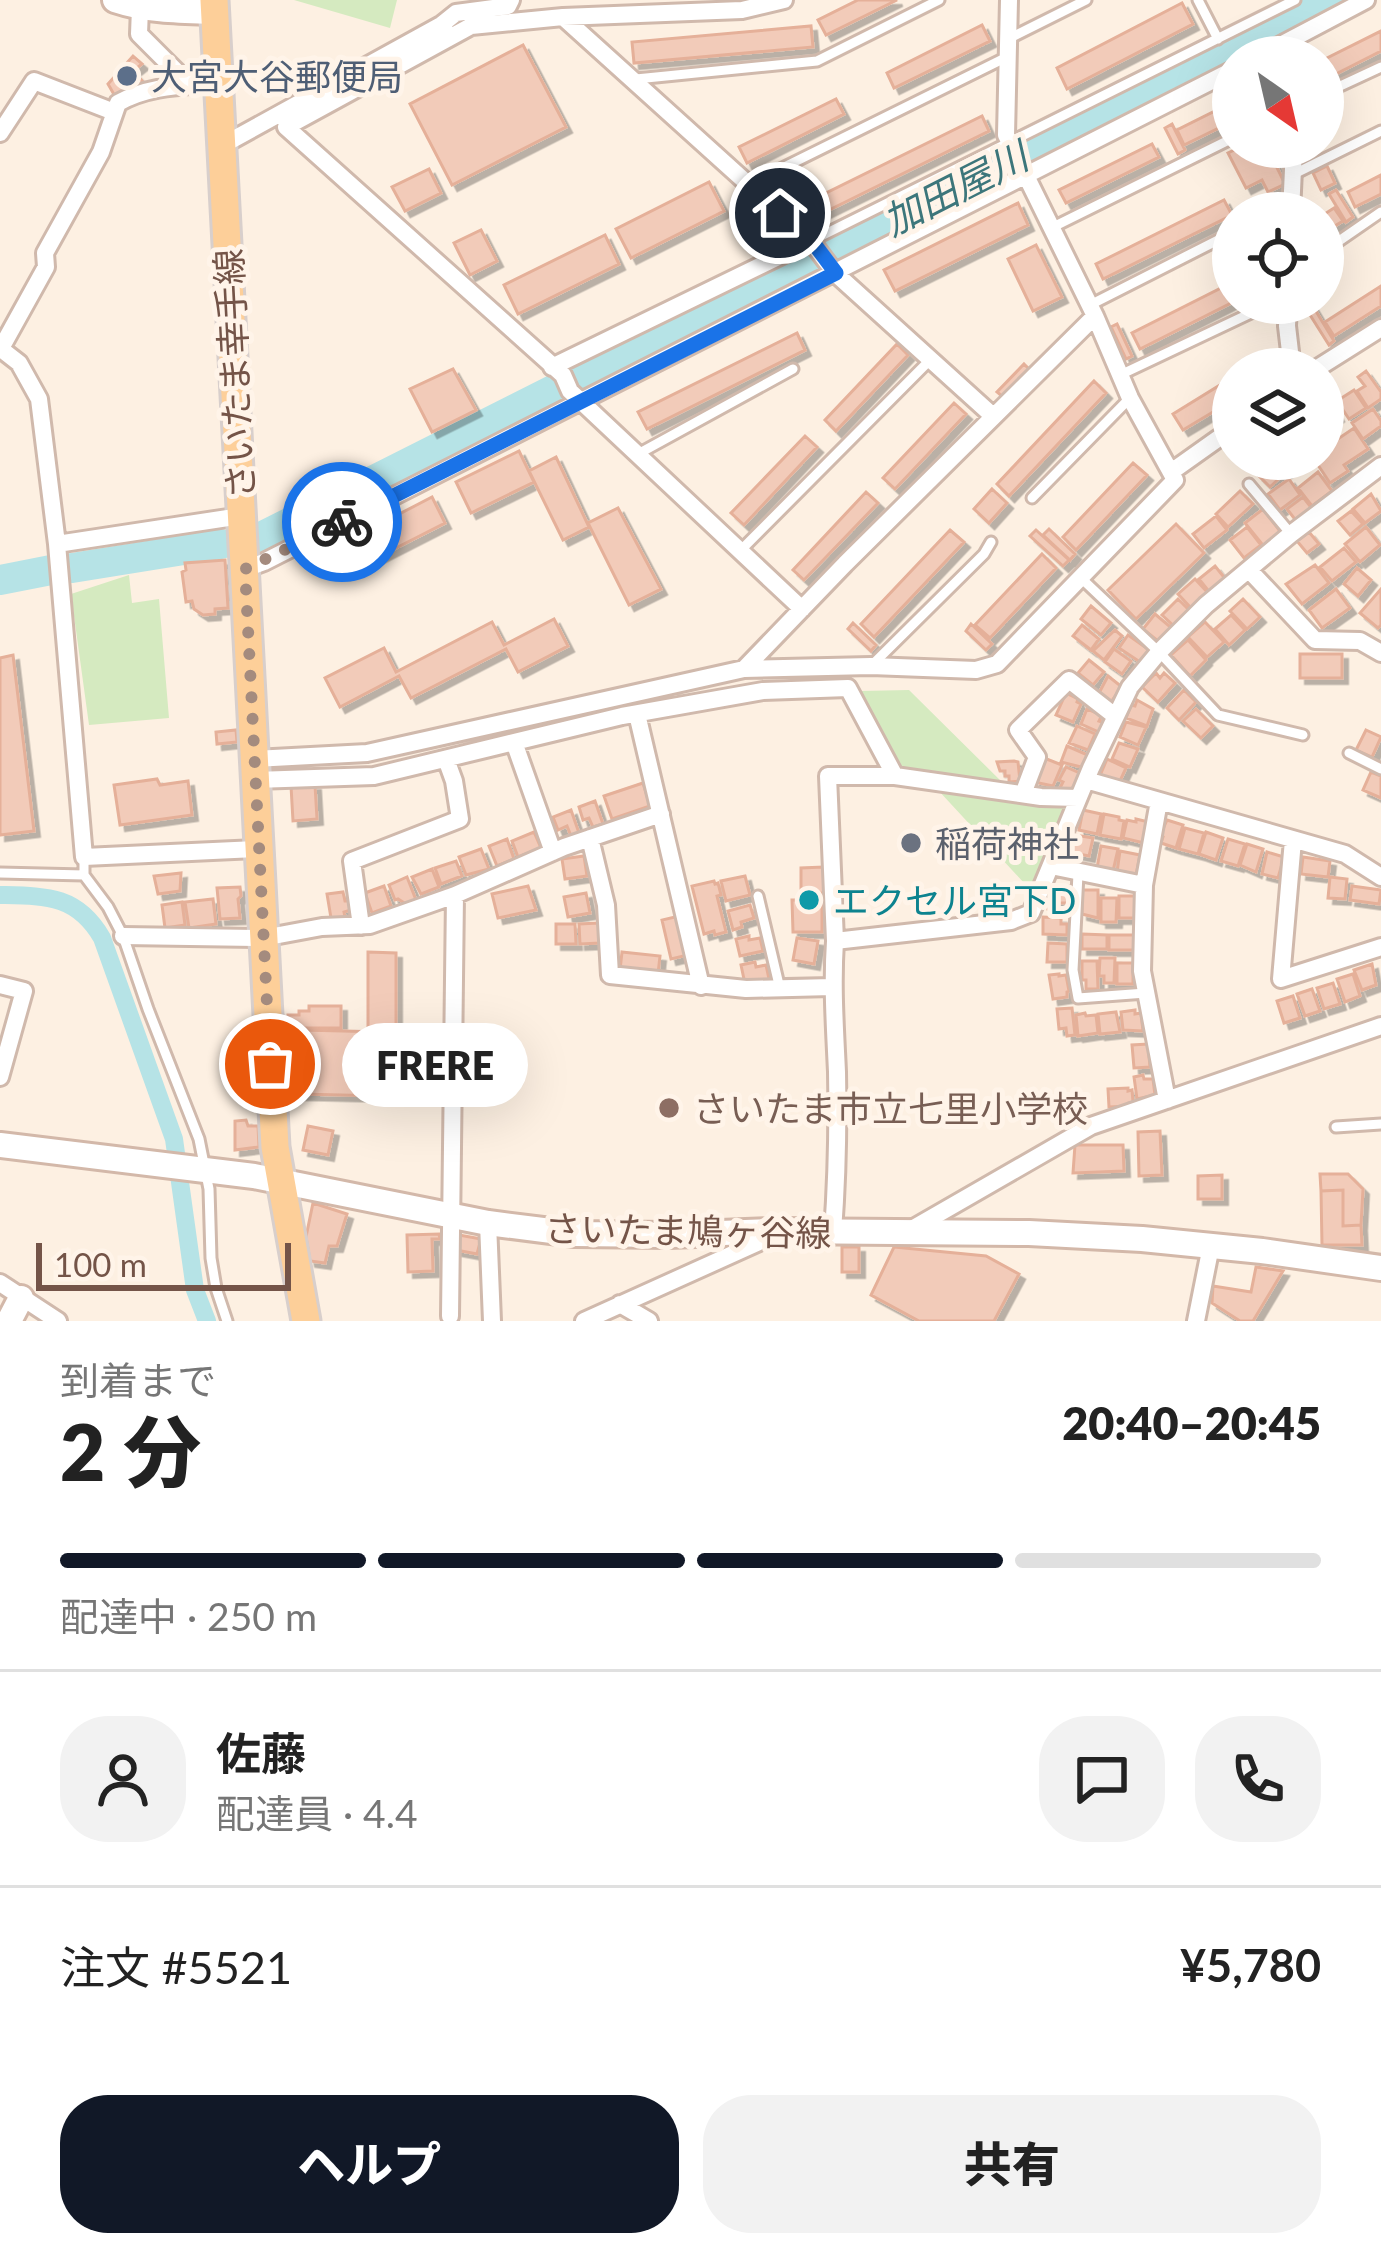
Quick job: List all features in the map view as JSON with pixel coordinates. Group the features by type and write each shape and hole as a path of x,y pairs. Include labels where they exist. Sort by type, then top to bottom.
{"main road":[{"path":"115,0 140,8 215,6"},
{"name":"さいたま幸手線","path":"215,6 204,84 223,145 275,1147 306,1321"},
{"name":"さいたま鳩ヶ谷線","path":"0,1145 280,1180 488,1223 575,1234 1029,1233 1211,1246 1381,1268"},
{"path":"9,1321 11,1291"}],"street":[{"path":"511,0 508,6 456,13 446,31 286,127 566,383 802,609"},
{"path":"223,145 446,31 562,17 742,10 784,0"},
{"path":"254,770 367,753 744,669 976,670 997,664 1082,578 1175,480 1130,398 1093,311 1006,135 1009,0"},
{"path":"1298,36 1366,0"},
{"path":"140,8 139,34 204,84"},
{"path":"562,17 812,241 836,273 993,416"},
{"path":"566,383 836,273 1017,158 1212,79"},
{"path":"0,133 34,81 114,112"},
{"path":"204,84 154,88 118,103 101,152 45,254 46,268 0,350 19,363 39,399 57,544 84,866 259,849"},
{"path":"1293,168 1293,192"},
{"path":"245,569 812,241"},
{"path":"744,669 1093,311"},
{"path":"1344,351 1381,328"},
{"path":"1172,472 1212,443"},
{"path":"835,941 1011,921 1031,913 1130,687 1206,605 1291,534 1377,475"},
{"path":"57,544 241,516"},
{"path":"1249,570 1315,640 1360,640 1381,653"},
{"path":"1023,794 1037,758 1018,730 1069,680 1115,716"},
{"path":"254,770 374,776 637,714 763,691 848,688 896,776"},
{"path":"637,714 701,986"},
{"path":"514,742 553,852"},
{"path":"361,926 352,861 460,819 446,759"},
{"path":"833,1232 835,941 828,776 896,776 1023,794 1082,789 1159,801 1346,854 1381,878"},
{"path":"1159,801 1144,885 1142,971 1167,1100"},
{"path":"123,935 263,938 361,926 403,915 553,852 661,814"},
{"path":"590,838 606,905 610,975 701,986 832,987"},
{"path":"1293,840 1281,979 1381,947"},
{"path":"1051,866 1144,885"},
{"path":"450,1316 455,895"},
{"path":"0,985 24,991 0,1077"},
{"path":"906,1233 1091,1126 1381,1026"},
{"path":"488,1223 491,1321"},
{"path":"584,1321 774,1231"},
{"path":"1196,1321 1211,1246"},
{"path":"11,1291 58,1321"},
{"path":"620,1304 649,1321"}],"lane":[{"path":"632,80 818,61 939,0"},
{"path":"748,184 1008,48 1086,0"},
{"path":"1198,0 1216,36"},
{"path":"1224,36 1295,0"},
{"path":"812,241 1017,158 1212,43"},
{"path":"1344,84 1381,67"},
{"path":"1293,175 1381,131"},
{"path":"1051,228 1212,148"},
{"path":"1344,236 1381,212"},
{"path":"1093,311 1212,244"},
{"path":"1120,375 1228,324"},
{"path":"740,551 931,359"},
{"path":"638,454 793,369"},
{"path":"1032,498 1130,398"},
{"path":"1249,484 1291,534"},
{"path":"871,666 991,542"},
{"path":"1082,578 1218,715 1304,735"},
{"path":"1349,753 1381,769"},
{"path":"0,873 84,866 123,935 199,1139 211,1258 227,1321"},
{"path":"1078,874 1073,970 1078,998 1146,993"},
{"path":"758,896 780,988"},
{"path":"1336,1127 1381,1124"}],"green space":[{"path":"294,0 397,0 390,28"},
{"path":"129,575 132,603 159,599 169,718 89,725 71,594"},
{"path":"909,690 1007,787 905,773 860,691"},
{"path":"938,790 1073,805 1036,896"}],"building":[{"path":"858,0 897,0 826,35 818,20"},
{"path":"1182,3 1193,24 1067,89 1057,68"},
{"path":"982,25 990,41 894,88 887,73"},
{"path":"811,26 813,47 634,63 632,42"},
{"path":"1381,31 1381,51 1344,70 1344,50"},
{"path":"523,45 566,127 452,185 410,104"},
{"path":"133,56 142,64 133,71 145,84 116,98 108,84"},
{"path":"836,99 844,114 747,163 739,147"},
{"path":"1212,112 1212,131 1184,145 1177,130"},
{"path":"982,116 989,131 823,213 816,198"},
{"path":"1172,124 1185,150 1178,154 1165,128"},
{"path":"1152,144 1159,157 1066,203 1059,190"},
{"path":"1236,168 1277,168 1285,184 1268,192 1262,180 1246,188"},
{"path":"1328,168 1335,183 1321,190 1313,173"},
{"path":"429,169 441,193 405,211 392,187"},
{"path":"1381,175 1381,194 1355,207 1348,192"},
{"path":"709,182 724,211 631,258 616,229"},
{"path":"1018,203 1028,225 895,291 884,270"},
{"path":"1212,206 1212,225 1103,279 1096,264"},
{"path":"481,230 497,261 470,275 454,243"},
{"path":"605,235 619,264 518,314 504,285"},
{"path":"1036,245 1062,297 1033,311 1008,259"},
{"path":"1381,286 1381,306 1334,336 1326,324 1344,324 1344,310"},
{"path":"1212,293 1212,313 1140,349 1132,333"},
{"path":"1117,324 1132,356 1126,359 1111,327"},
{"path":"1316,324 1324,324 1334,341 1329,345"},
{"path":"797,333 805,350 647,429 638,412"},
{"path":"897,344 908,355 836,431 825,420"},
{"path":"1024,364 1030,370 1004,398 997,392"},
{"path":"453,369 476,410 432,432 410,389"},
{"path":"1366,371 1381,392 1381,399 1368,408 1357,391 1365,386 1358,377"},
{"path":"1094,381 1106,393 1009,496 997,484"},
{"path":"1212,390 1212,413 1183,430 1173,414"},
{"path":"1354,390 1366,408 1349,419 1344,396"},
{"path":"954,403 966,414 895,489 883,478"},
{"path":"1373,409 1381,426 1363,439 1352,423"},
{"path":"1354,428 1368,449 1344,465 1344,435"},
{"path":"805,436 817,447 744,525 731,513"},
{"path":"519,451 534,482 471,513 456,482"},
{"path":"556,457 589,527 563,540 529,471"},
{"path":"1133,463 1147,475 1076,550 1063,537"},
{"path":"1290,480 1300,495 1280,510 1268,494"},
{"path":"1308,480 1324,480 1332,491 1312,506 1298,488"},
{"path":"992,489 1007,503 989,523 974,509"},
{"path":"1240,491 1253,504 1228,527 1216,514"},
{"path":"866,492 878,503 804,580 793,570"},
{"path":"1371,494 1381,511 1365,523 1353,509"},
{"path":"432,497 445,523 345,574 332,549"},
{"path":"1303,497 1313,510 1297,522 1287,509"},
{"path":"618,508 661,589 629,605 588,523"},
{"path":"1263,509 1283,535 1266,549 1245,523"},
{"path":"1351,511 1363,524 1350,535 1338,521"},
{"path":"1216,516 1227,530 1204,548 1193,534"},
{"path":"1176,524 1204,553 1136,619 1108,590"},
{"path":"1247,527 1261,545 1244,558 1230,540"},
{"path":"1366,527 1380,545 1360,562 1345,544"},
{"path":"1049,529 1075,554 1070,560 1043,535"},
{"path":"950,530 964,542 874,637 861,624"},
{"path":"1036,530 1069,560 1063,566 1030,536"},
{"path":"1309,532 1319,544 1307,553 1297,541"},
{"path":"1344,548 1356,562 1332,581 1320,567"},
{"path":"1042,554 1056,568 990,638 975,625"},
{"path":"225,560 228,608 203,615 192,601 186,602 185,563"},
{"path":"1315,565 1329,583 1302,604 1286,584"},
{"path":"1215,566 1227,581 1211,594 1199,579"},
{"path":"1357,568 1371,580 1358,596 1344,584"},
{"path":"1195,579 1209,594 1192,609 1178,594"},
{"path":"1336,589 1350,608 1322,628 1309,610"},
{"path":"1381,589 1381,625 1378,628 1360,613"},
{"path":"1178,599 1190,611 1175,627 1162,615"},
{"path":"1243,599 1260,617 1247,629 1230,611"},
{"path":"1091,606 1111,623 1101,635 1081,619"},
{"path":"1155,614 1174,630 1163,645 1143,629"},
{"path":"1231,615 1245,630 1229,645 1215,629"},
{"path":"554,619 568,646 518,672 506,649 411,698 399,676 340,707 325,678 384,648 396,672 492,622 504,645"},
{"path":"1205,622 1224,642 1207,657 1188,637"},
{"path":"853,623 876,645 871,651 848,629"},
{"path":"971,624 992,644 986,650 966,631"},
{"path":"1082,625 1099,639 1091,650 1073,636"},
{"path":"1115,630 1122,636 1104,660 1093,651"},
{"path":"1128,635 1152,652 1143,664 1119,648"},
{"path":"1188,640 1206,660 1190,676 1171,655"},
{"path":"1114,649 1131,661 1122,674 1105,662"},
{"path":"1300,654 1342,654 1342,678 1300,678"},
{"path":"13,655 34,831 0,835 0,658"},
{"path":"1089,660 1104,672 1093,685 1078,673"},
{"path":"1156,673 1160,678 1164,673 1175,683 1158,702 1142,687"},
{"path":"1108,676 1122,687 1111,702 1099,693"},
{"path":"1184,690 1196,702 1179,720 1167,708"},
{"path":"1066,693 1081,704 1073,722 1056,715"},
{"path":"1137,700 1153,709 1147,726 1126,718"},
{"path":"1087,709 1102,715 1101,733 1081,724"},
{"path":"1196,709 1213,726 1201,738 1183,721"},
{"path":"1126,722 1146,727 1138,745 1120,737"},
{"path":"1077,726 1095,734 1088,750 1069,743"},
{"path":"236,730 237,742 217,744 216,732"},
{"path":"1366,730 1381,737 1372,757 1356,750"},
{"path":"1119,743 1138,749 1130,767 1112,759"},
{"path":"1067,746 1090,756 1085,768 1061,762"},
{"path":"1044,758 1062,765 1053,786 1034,782"},
{"path":"1107,759 1126,768 1119,783 1099,778"},
{"path":"1014,761 1020,781 1009,782 997,762"},
{"path":"1066,767 1084,775 1076,791 1059,790"},
{"path":"1371,772 1381,776 1381,798 1363,790"},
{"path":"157,779 160,785 188,781 192,815 120,825 114,785"},
{"path":"643,783 650,806 612,819 604,796"},
{"path":"315,785 317,819 293,821 291,786"},
{"path":"595,801 603,824 593,827 589,818 583,820 579,807"},
{"path":"571,810 579,833 571,836 567,826 558,830 553,817"},
{"path":"1083,810 1101,814 1097,834 1079,830"},
{"path":"1104,814 1124,821 1121,839 1100,835"},
{"path":"1127,820 1149,822 1144,843 1123,838"},
{"path":"1167,820 1183,825 1176,848 1161,843"},
{"path":"1185,828 1204,833 1198,854 1179,849"},
{"path":"534,832 541,848 518,857 512,841"},
{"path":"1206,832 1223,838 1216,860 1199,854"},
{"path":"1075,835 1093,838 1089,856 1069,852"},
{"path":"507,839 514,859 497,866 489,846"},
{"path":"1228,839 1245,844 1238,866 1221,861"},
{"path":"1247,844 1263,849 1256,872 1240,865"},
{"path":"1101,846 1118,849 1113,871 1097,868"},
{"path":"481,849 489,869 466,875 459,857"},
{"path":"1120,851 1140,855 1136,875 1117,872"},
{"path":"1267,852 1284,857 1278,878 1262,874"},
{"path":"584,856 587,876 565,879 562,859"},
{"path":"1303,857 1330,861 1328,877 1301,874"},
{"path":"456,861 462,876 441,884 435,868"},
{"name":"エクセル宮下D","path":"823,867 822,932 793,932 792,900 801,900 801,868"},
{"path":"432,869 439,887 421,894 412,877"},
{"path":"181,873 180,891 158,894 154,876"},
{"path":"745,876 750,895 726,901 721,881"},
{"path":"407,877 416,900 406,904 395,900 389,885"},
{"path":"1330,877 1347,879 1345,899 1328,898"},
{"path":"714,881 721,895 717,896 726,932 715,935 714,931 704,934 692,886"},
{"path":"384,886 391,906 372,913 365,893"},
{"path":"528,886 536,910 498,918 492,894"},
{"path":"1056,886 1069,886 1070,903 1048,909 1048,895"},
{"path":"1352,886 1381,890 1379,904 1350,900"},
{"path":"240,887 240,918 220,919 217,888"},
{"path":"1082,890 1098,890 1098,918 1082,914"},
{"path":"343,892 351,910 344,912 345,917 331,918 327,894"},
{"path":"586,893 590,913 568,917 564,897"},
{"path":"1119,896 1135,896 1135,918 1119,918"},
{"path":"1101,898 1117,898 1116,922 1101,922"},
{"path":"213,899 216,924 189,928 185,902"},
{"path":"182,902 185,925 165,928 162,905"},
{"path":"750,905 754,918 733,930 728,911"},
{"path":"679,916 688,955 671,959 662,920"},
{"path":"1043,917 1061,918 1061,924 1067,924 1067,935 1043,934"},
{"path":"599,923 600,943 580,944 579,924"},
{"path":"556,924 575,924 576,944 556,944"},
{"path":"1082,934 1107,935 1107,949 1082,949"},
{"path":"1109,935 1134,935 1134,950 1109,950"},
{"path":"749,936 749,940 760,938 763,951 740,956 736,939"},
{"path":"797,938 818,941 814,964 793,960"},
{"path":"1048,943 1067,944 1067,962 1047,962"},
{"path":"368,952 396,953 396,1029 368,1029"},
{"path":"622,952 660,956 658,974 620,970"},
{"path":"1100,958 1115,958 1114,983 1104,983 1104,976 1099,976"},
{"path":"1082,961 1097,961 1098,989 1086,989"},
{"path":"755,962 756,967 766,965 769,979 745,984 741,965"},
{"path":"1117,963 1133,963 1133,984 1117,984"},
{"path":"1372,964 1376,985 1362,990 1354,970"},
{"path":"1353,974 1360,996 1345,1002 1337,979"},
{"path":"1049,975 1066,975 1069,991 1067,997 1053,999"},
{"path":"1333,983 1340,1004 1324,1009 1317,988"},
{"path":"1312,989 1320,1011 1305,1016 1297,994"},
{"path":"1293,996 1300,1018 1284,1023 1277,1001"},
{"path":"309,1006 341,1006 341,1028 288,1028 288,1015 309,1011"},
{"path":"1072,1008 1075,1035 1067,1036 1066,1028 1059,1029 1057,1009"},
{"path":"1116,1012 1120,1032 1100,1034 1098,1014"},
{"path":"1121,1012 1141,1013 1143,1031 1123,1030"},
{"path":"1076,1015 1096,1015 1098,1033 1078,1036"},
{"path":"301,1030 426,1033 425,1097 299,1094"},
{"path":"1148,1044 1150,1067 1134,1068 1132,1045"},
{"path":"1134,1077 1153,1079 1155,1095 1137,1099"},
{"path":"427,1080 443,1080 442,1095 426,1094"},
{"path":"1128,1088 1133,1102 1129,1106 1109,1107 1108,1089"},
{"path":"246,1120 248,1126 258,1126 259,1147 235,1150 235,1121"},
{"path":"308,1126 333,1131 328,1155 303,1150"},
{"path":"1160,1131 1162,1175 1139,1176 1138,1132"},
{"path":"1075,1145 1123,1145 1124,1171 1073,1173"},
{"path":"1320,1174 1348,1174 1363,1189 1361,1225 1343,1226 1343,1190 1321,1191"},
{"path":"1222,1175 1222,1199 1198,1199 1198,1176"},
{"path":"1343,1190 1343,1226 1361,1225 1362,1245 1322,1245 1321,1191"},
{"path":"313,1203 347,1214 337,1246 329,1246 325,1263 310,1261 306,1237"},
{"path":"439,1234 440,1239 432,1239 433,1271 408,1272 407,1235"},
{"path":"459,1235 481,1239 477,1254 456,1250"},
{"path":"842,1247 859,1247 859,1272 842,1272"},
{"path":"894,1247 986,1256 1019,1274 994,1321 919,1321 871,1295"},
{"path":"1256,1267 1283,1271 1253,1321 1240,1321 1212,1303 1213,1286 1251,1292"}],"waterway":[{"name":"加田屋川","path":"261,537 1327,0"},
{"name":"加田屋川","path":"72,568 221,544"},
{"name":"加田屋川","path":"0,580 51,570"},
{"path":"0,895 46,898 71,906 102,938 174,1139 195,1290 207,1321"}],"way so far":[{"path":"270,1064 245,569 342,522"}],"place":[{"name":"大宮大谷郵便局","path":"127,76"},
{"name":"稲荷神社","path":"911,843"},
{"name":"エクセル宮下D","path":"809,900"},
{"name":"FRERE","path":"270,1064"},
{"name":"さいたま市立七里小学校","path":"669,1108"}],"route":[{"path":"342,522 836,273 812,241 780,213"}]}
